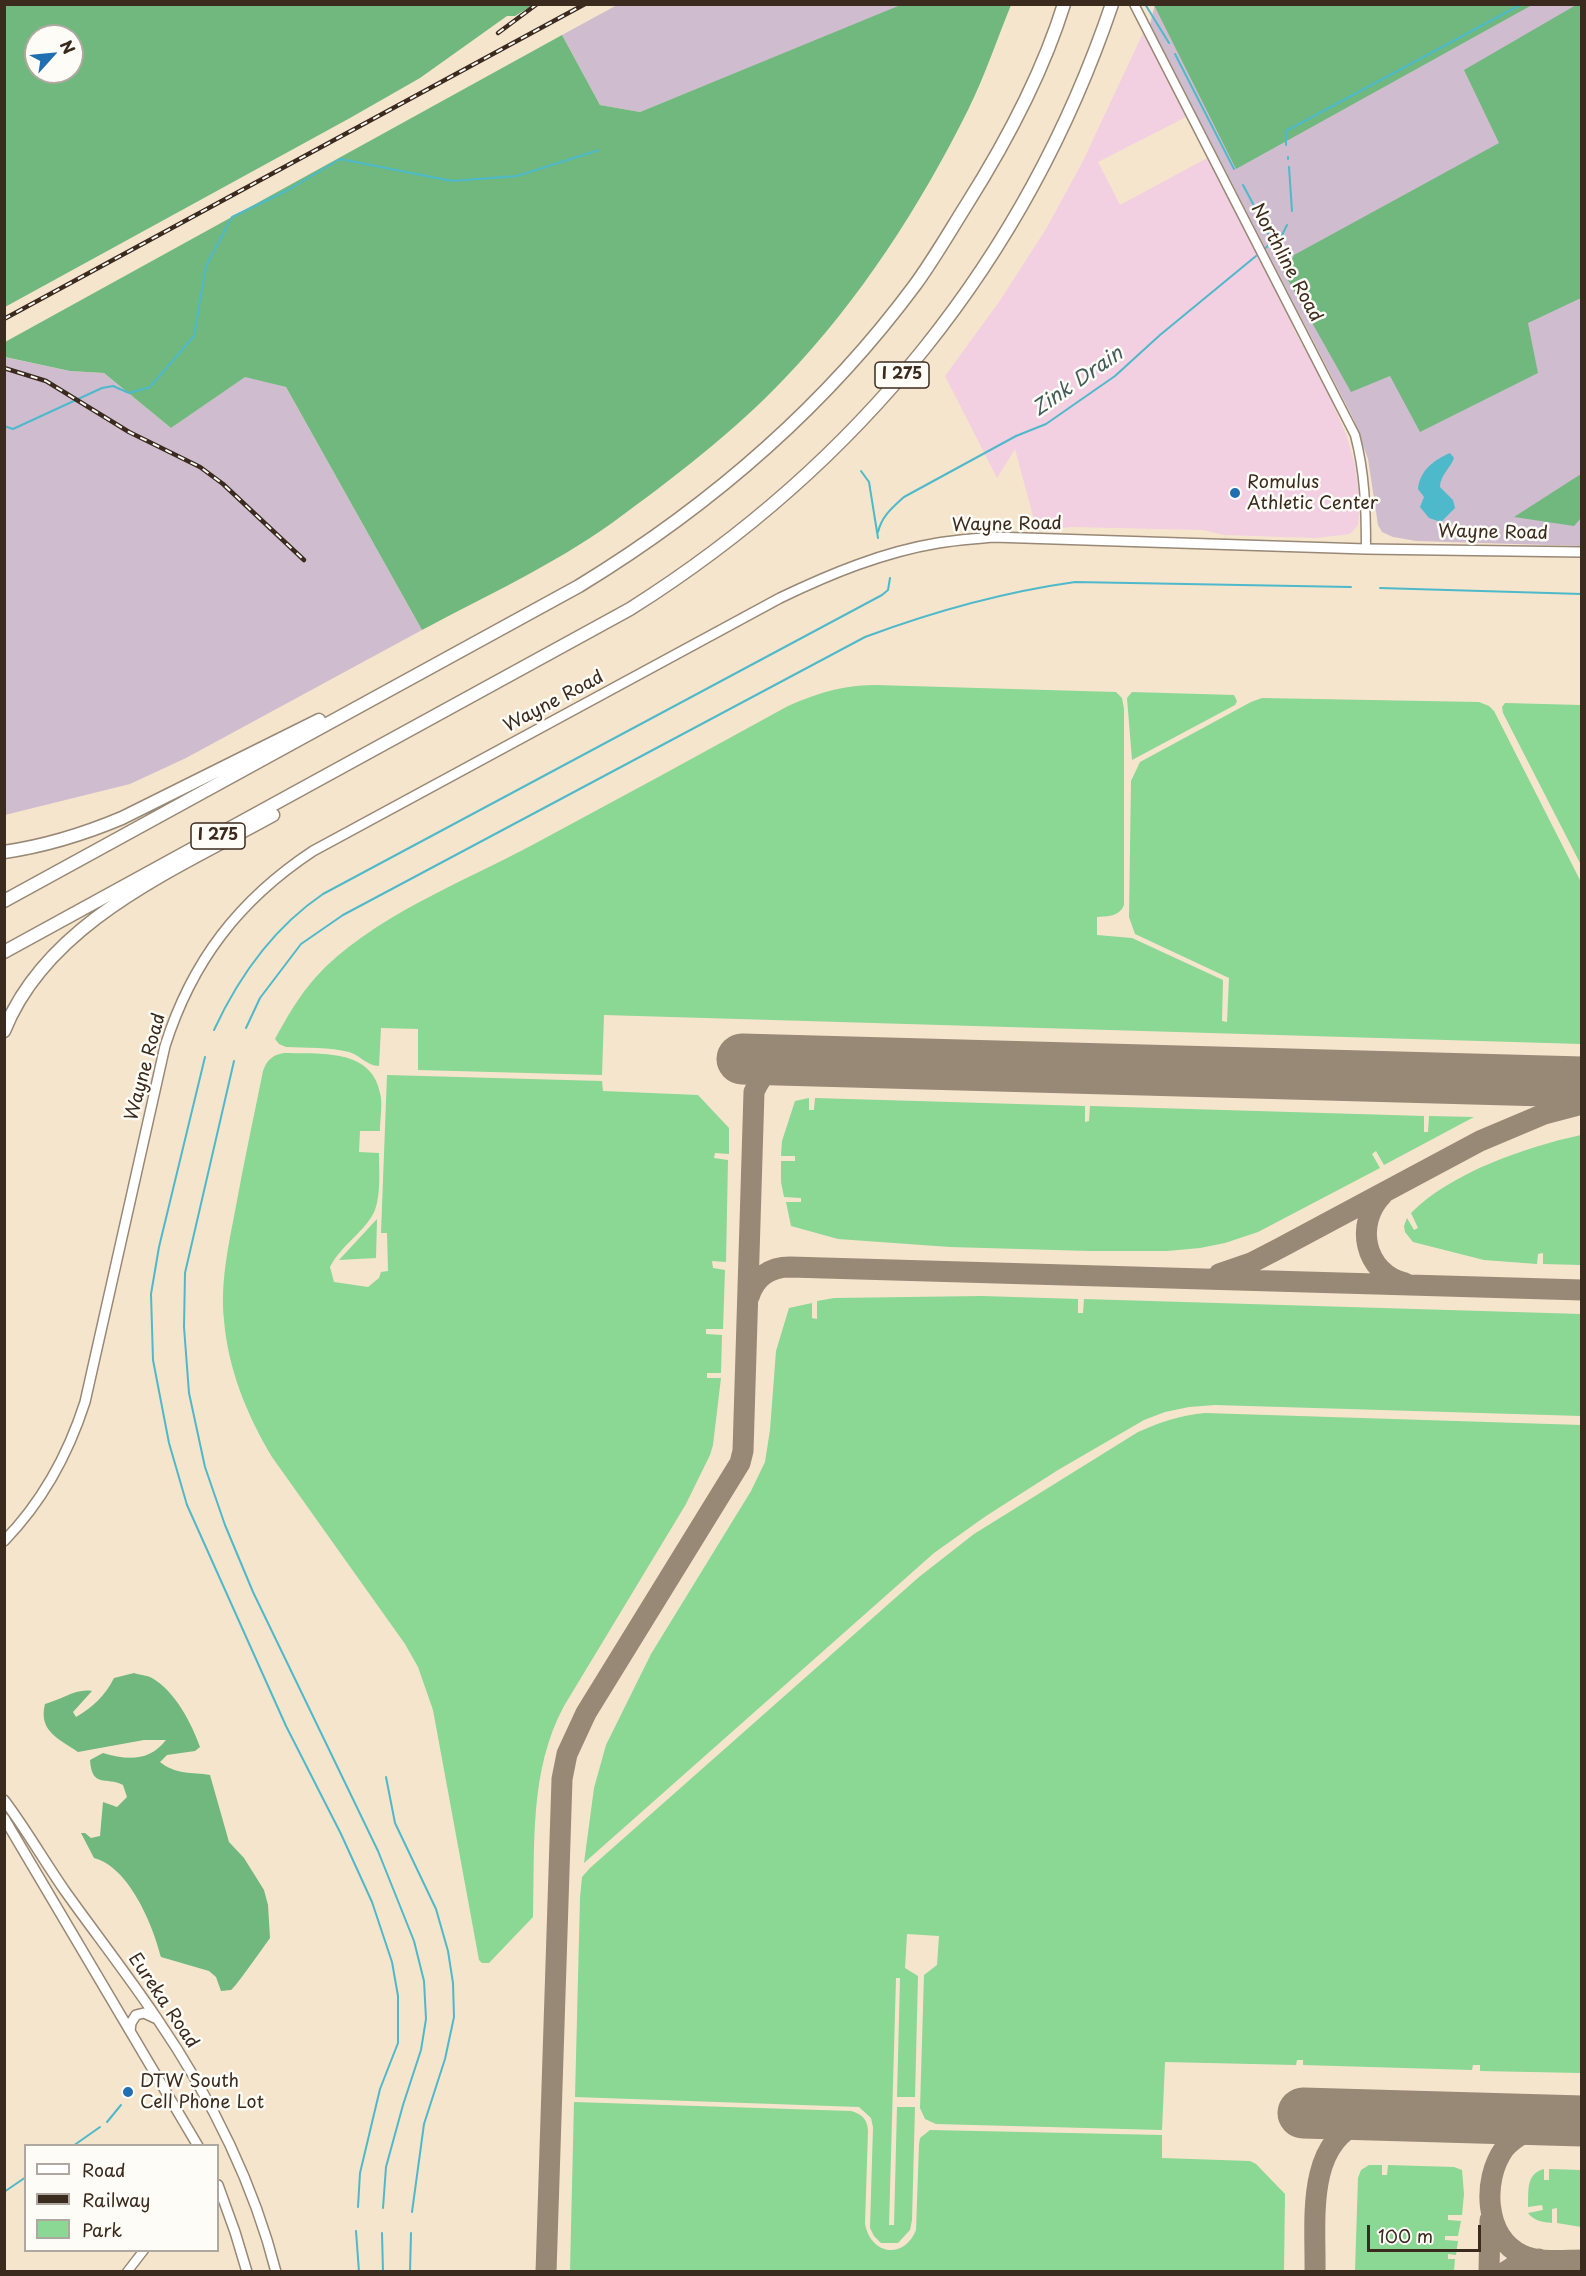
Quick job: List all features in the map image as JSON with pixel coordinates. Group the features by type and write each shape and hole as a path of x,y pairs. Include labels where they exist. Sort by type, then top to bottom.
{"highway":[{"name":"I 275","path":"4,901 579,586 651,541 747,466 821,397 874,338 917,283 980,183 1019,112 1050,43 1064,4"},
{"name":"I 275","path":"4,952 630,609 720,549 782,498 864,419 937,333 979,274 1012,222 1053,147 1072,108 1110,8"},
{"path":"4,852 52,843 122,818 302,728 405,682"},
{"path":"4,1031 22,997 45,964 73,936 104,911 346,774 431,720"}],"main road":[{"name":"Wayne Road","path":"4,1541 44,1493 67,1451 85,1402 165,1046 182,1000 206,955 222,932 254,897 282,872 320,847 780,598 828,576 892,554 938,543 993,537 1366,549 1581,552"},
{"name":"Eureka Road","path":"4,1800 65,1891 158,2019 188,2067 232,2153 257,2212 276,2271"},
{"path":"4,1818 197,2144"},
{"path":"130,2031 131,2023 136,2015 144,2013 158,2019"},
{"path":"219,2188 236,2232 247,2271"}],"street":[{"name":"Northline Road","path":"1134,4 1355,435 1365,478 1366,549"},
{"path":"127,2271 142,2252"}],"shaded area":[{"path":"1155,4 1581,5 1581,546 1416,541 1393,537 1382,532 1378,525 1368,459 1354,420 1150,24"},
{"path":"617,5 903,5 640,112 600,105 562,35"},
{"path":"1144,31 1188,116 1098,162 1120,205 1209,157 1287,308 1294,330 1324,383 1347,437 1355,465 1360,502 1358,525 1350,534 1316,538 1224,535 1203,530 1071,527 1037,531 1015,449 997,478 945,376 999,302 1046,229 1082,163"},
{"path":"4,357 70,371 104,373 171,428 245,376 286,387 422,630 186,758 130,784 5,815"}],"green space":[{"path":"5,4 533,4 515,16 507,16 420,78 5,307"},
{"path":"903,4 1011,5 980,84 930,181 887,251 838,317 785,378 745,417 702,454 612,523 519,580 422,630 286,387 245,377 171,428 104,373 70,371 5,357 5,342 562,35 600,105 640,112"},
{"path":"1154,5 1532,5 1236,169"},
{"path":"1576,5 1582,5 1581,298 1528,323 1538,373 1420,432 1390,376 1351,392 1283,271 1289,266 1294,255 1499,143 1464,70"},
{"path":"1581,474 1581,518 1574,526 1514,517"},
{"path":"875,685 1116,692 1122,698 1124,709 1124,905 1116,914 1097,917 1097,935 1132,938 1223,980 1222,1021 1227,1022 1229,978 1135,934 1129,917 1131,781 1140,762 1262,698 1479,702 1489,706 1494,711 1581,882 1581,1044 604,1015 602,1075 418,1070 418,1029 381,1028 379,1066 342,1050 286,1047 275,1039 298,999 315,978 337,956 390,919 536,843 788,706 830,691"},
{"path":"1132,692 1234,695 1237,701 1235,705 1132,760 1127,698"},
{"path":"1505,703 1581,705 1581,865 1503,713 1502,707"},
{"path":"284,1053 327,1054 355,1061 375,1078 380,1093 380,1131 360,1131 359,1152 379,1153 377,1203 366,1224 330,1267 334,1282 368,1287 379,1278 381,1272 388,1271 387,1233 381,1233 387,1075 602,1081 603,1091 698,1095 729,1128 729,1154 715,1153 714,1158 728,1160 726,1262 712,1261 713,1268 725,1270 723,1329 706,1329 706,1334 722,1335 721,1373 707,1373 707,1378 721,1378 713,1445 686,1504 564,1706 553,1731 539,1782 536,1809 533,1917 489,1963 482,1963 479,1960 433,1710 418,1667 405,1644 272,1457 247,1408 234,1374 226,1338 223,1306 226,1263 263,1071 270,1059"},
{"path":"809,1098 809,1110 814,1110 815,1098 1085,1106 1085,1122 1089,1121 1090,1106 1424,1116 1424,1132 1428,1132 1429,1116 1474,1117 1384,1165 1376,1151 1372,1154 1380,1168 1258,1232 1225,1243 1167,1251 950,1247 838,1239 791,1226 786,1202 801,1202 801,1198 784,1197 781,1161 795,1161 795,1156 781,1156 782,1141 795,1101"},
{"path":"1581,1135 1581,1265 1543,1264 1543,1253 1538,1254 1537,1264 1484,1260 1413,1242 1405,1232 1404,1226 1407,1218 1414,1230 1418,1228 1411,1213 1428,1198 1468,1173 1537,1146"},
{"path":"377,1219 376,1258 339,1260"},
{"path":"982,1296 1078,1299 1078,1313 1083,1313 1084,1299 1581,1314 1581,1416 1215,1405 1165,1412 1144,1420 1058,1470 986,1516 934,1553 584,1863 594,1788 606,1745 651,1654 751,1491 765,1462 770,1430 776,1351 789,1308 812,1303 812,1318 817,1319 817,1301 834,1298"},
{"path":"1205,1413 1581,1425 1581,2073 1480,2071 1480,2065 1473,2065 1472,2070 1303,2065 1303,2060 1297,2060 1296,2065 1165,2062 1162,2130 936,2124 925,2119 920,2108 924,1975 937,1965 939,1936 907,1934 905,1968 918,1976 915,2097 897,2097 900,1978 896,1978 889,2225 894,2225 897,2107 915,2107 912,2220 910,2230 898,2243 881,2243 870,2228 873,2127 871,2118 859,2107 575,2097 580,1898 582,1877 590,1868 919,1577 974,1534 1138,1432 1188,1415"},
{"path":"134,1673 152,1678 168,1691 187,1718 200,1747 195,1751 167,1755 160,1762 178,1771 210,1775 229,1842 244,1858 264,1890 268,1905 270,1938 231,1990 221,1991 216,1977 209,1971 161,1957 152,1929 138,1899 118,1873 107,1864 94,1858 81,1833 91,1838 100,1836 103,1802 117,1807 127,1797 123,1785 101,1780 94,1775 90,1760 103,1753 129,1758 145,1756 166,1740 144,1740 78,1752 47,1728 45,1704 74,1693 92,1691 73,1712 76,1717 98,1700 114,1678"},
{"path":"574,2102 851,2111 858,2114 865,2120 868,2130 865,2224 874,2242 888,2250 904,2246 911,2240 916,2230 919,2145 920,2138 930,2130 1162,2135 1162,2158 1250,2161 1256,2164 1285,2194 1284,2271 570,2271"},
{"path":"1369,2165 1382,2165 1382,2175 1387,2175 1388,2165 1454,2167 1462,2170 1464,2194 1462,2215 1448,2215 1448,2220 1461,2221 1458,2236 1445,2236 1445,2240 1458,2241 1456,2255 1448,2254 1448,2259 1455,2259 1454,2271 1355,2271 1358,2178 1361,2170"},
{"path":"1544,2169 1544,2180 1549,2180 1549,2169 1581,2170 1581,2227 1557,2223 1557,2208 1552,2209 1552,2223 1542,2222 1528,2213 1543,2210 1542,2205 1528,2207 1528,2195 1531,2179 1538,2171"}],"water":[{"path":"1450,453 1454,458 1440,487 1453,500 1455,508 1441,522 1429,518 1420,507 1424,497 1418,489 1419,482 1429,466"}],"waterway":[{"name":"Zink Drain","path":"1145,4 1169,43"},
{"path":"1286,145 1286,131 1522,4"},
{"name":"Zink Drain","path":"1175,54 1234,169"},
{"path":"4,426 13,429 102,388 113,386 129,393 150,387 194,336 206,266 232,217 288,190 340,159 452,181 517,176 599,150"},
{"path":"1289,167 1292,211"},
{"name":"Zink Drain","path":"1243,185 1267,230 1271,244"},
{"path":"1281,237 1287,225"},
{"name":"Zink Drain","path":"1263,250 1274,241"},
{"name":"Zink Drain","path":"878,532 885,517 904,497 1016,436 1046,424 1115,376 1160,335 1256,256"},
{"path":"861,471 869,482 878,538"},
{"path":"214,1030 246,972 259,954 288,922 323,894 882,595 888,590 890,578"},
{"path":"246,1028 260,998 301,944 343,915 865,637 968,604 1022,591 1075,582 1351,587"},
{"path":"1380,588 1582,594"},
{"path":"205,1057 159,1247 151,1294 153,1360 169,1443 187,1505 286,1726 341,1834 372,1902 392,1962 398,1996 398,2043 380,2089 360,2173 358,2207"},
{"path":"234,1061 185,1273 184,1327 189,1393 205,1467 225,1525 253,1592 378,1851 414,1941 424,1981 426,2019 421,2050 386,2167 383,2208"},
{"path":"386,1777 395,1823 436,1909 448,1951 453,1983 454,2017 445,2059 424,2124 412,2212"},
{"path":"107,2122 121,2105"},
{"path":"76,2144 100,2127"},
{"path":"4,2192 24,2178"},
{"path":"356,2231 359,2272"},
{"path":"382,2233 383,2272"},
{"path":"410,2272 411,2233"}],"taxiway":[{"path":"546,2272 562,1779 567,1754 586,1713 740,1463 743,1451 754,1092 769,1070 780,1064 794,1061"},
{"path":"1219,1274 1251,1263 1480,1141 1544,1114 1582,1104"},
{"path":"1383,1194 1368,1219 1366,1232 1368,1246 1372,1258 1380,1269 1405,1283"},
{"path":"749,1297 755,1284 764,1274 783,1267 1582,1290"},
{"path":"1315,2272 1317,2187 1322,2166 1330,2148 1343,2133 1361,2122 1402,2116"},
{"path":"1556,2120 1521,2135 1504,2149 1492,2176 1490,2207 1500,2235 1509,2247 1522,2255 1543,2260 1582,2260"},
{"path":"1489,2272 1490,2220"},
{"path":"1505,2272 1519,2263 1539,2259"}],"runway":[{"path":"742,1059 1582,1082"},
{"path":"1303,2113 1582,2121"}],"railway":[{"path":"498,33 537,4"},
{"path":"4,319 585,4"},
{"path":"4,368 46,381 129,432 200,467 223,484 304,560"}],"place":[{"name":"Romulus Athletic Center","path":"1235,493"},
{"name":"DTW South Cell Phone Lot","path":"128,2092"}]}
